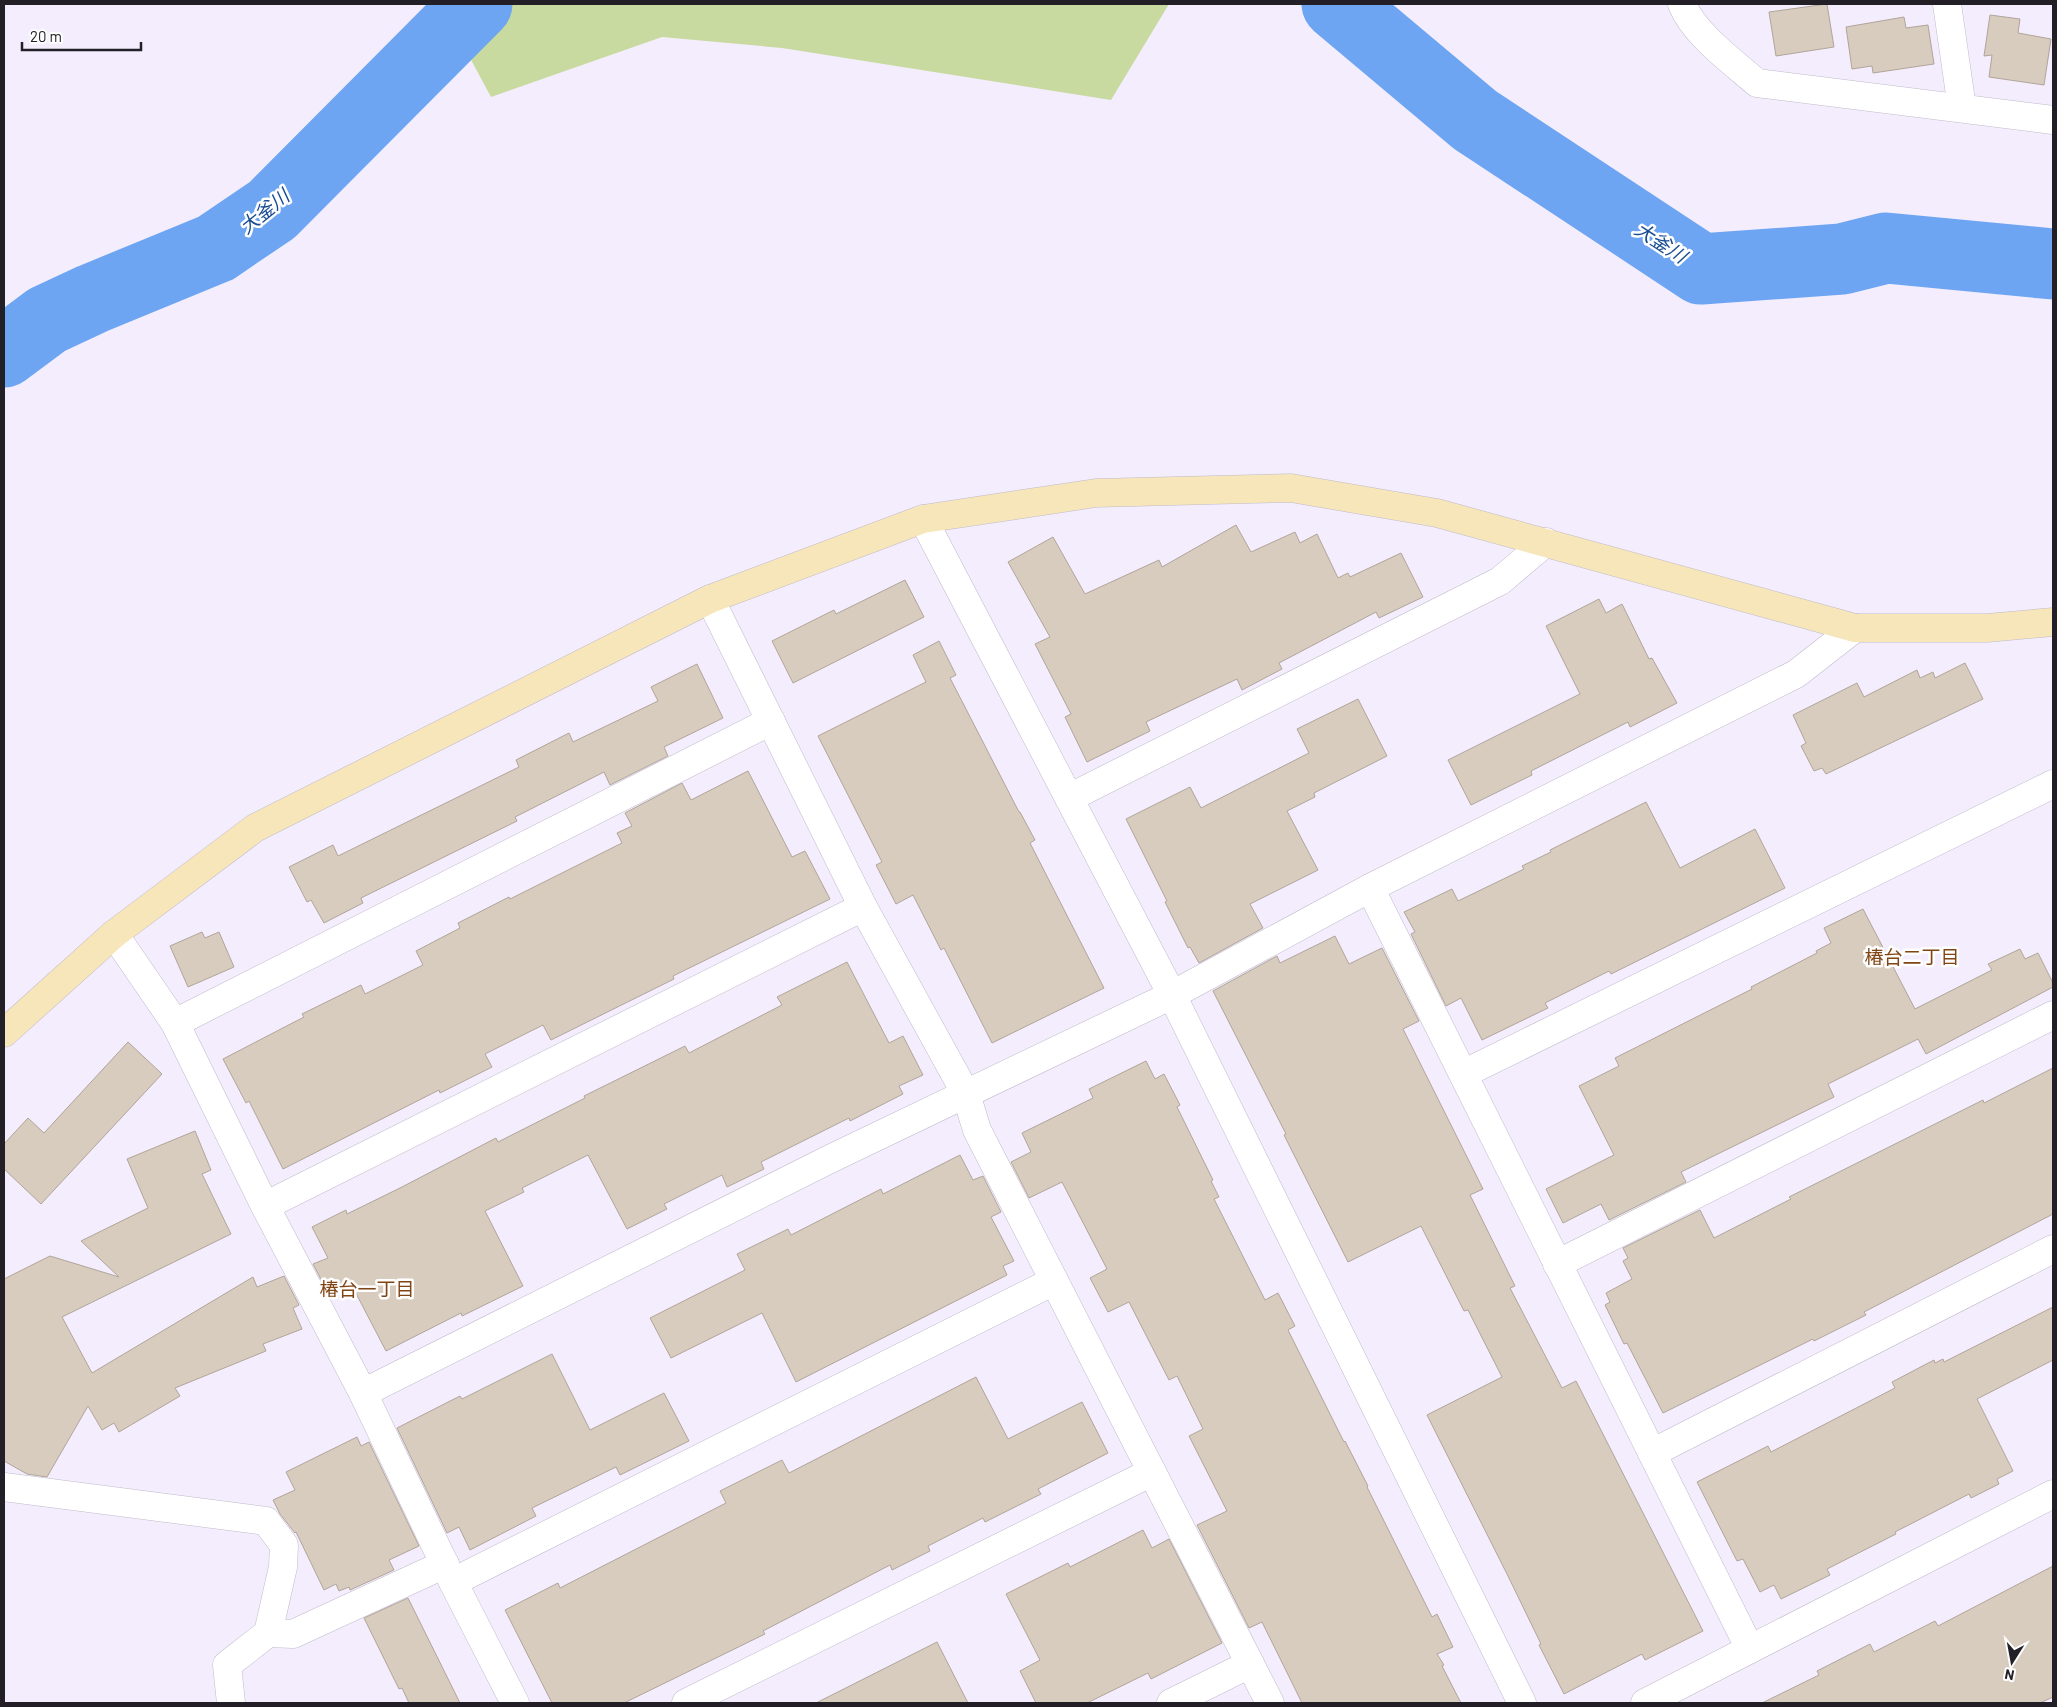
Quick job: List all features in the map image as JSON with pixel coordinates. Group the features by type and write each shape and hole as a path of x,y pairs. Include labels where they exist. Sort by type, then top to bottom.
{"street":[{"path":"1682,4 1687,17 1757,83 2053,120"},
{"path":"1947,4 1962,108"},
{"path":"4,1033 114,934 255,828 710,599 923,519 1096,493 1292,488 1437,513 1855,628 1986,628 2053,622"},
{"path":"923,519 1172,995 1522,1703"},
{"path":"1069,798 1500,581 1546,542"},
{"path":"710,599 863,907 966,1094 977,1130 1270,1703"},
{"path":"362,1392 830,1159 1172,995 1370,888 1796,674 1855,628"},
{"path":"175,1023 771,721"},
{"path":"1462,1074 2053,784"},
{"path":"1370,888 1750,1650"},
{"path":"265,1206 863,907"},
{"path":"114,934 175,1023 265,1206 362,1392 449,1573 515,1703"},
{"path":"1557,1264 2053,1015"},
{"path":"1652,1453 2053,1249"},
{"path":"268,1633 293,1634 449,1573 1054,1281"},
{"path":"686,1703 1152,1472"},
{"path":"4,1487 266,1521 284,1545 283,1567 268,1633 227,1665 231,1703"},
{"path":"1645,1703 2053,1494"},
{"path":"1171,1703 1250,1664"}],"green space":[{"path":"441,4 1169,4 1111,100 782,48 662,37 491,97"}],"building":[{"path":"1827,4 1834,47 1776,56 1769,12"},
{"path":"1990,15 2020,19 2018,33 2051,39 2044,85 1989,77 1992,55 1984,56"},
{"path":"1904,17 1906,28 1928,25 1934,64 1873,73 1872,66 1852,69 1846,27"},
{"path":"1236,525 1251,552 1295,532 1300,543 1317,534 1338,578 1348,573 1350,577 1401,553 1423,597 1379,618 1376,612 1279,663 1282,669 1242,690 1237,679 1146,722 1150,731 1087,762 1065,717 1071,714 1035,644 1050,637 1008,562 1053,537 1085,594 1159,560 1162,567"},
{"path":"905,580 924,617 793,683 772,641 834,610 836,614"},
{"path":"1599,599 1606,613 1622,604 1649,659 1652,658 1677,703 1630,727 1628,722 1531,771 1532,775 1471,805 1448,760 1580,694 1546,626"},
{"path":"939,641 956,675 950,678 1035,840 1030,843 1104,988 992,1043 944,948 941,950 913,895 896,904 876,865 882,862 818,736 926,682 913,655"},
{"path":"1965,663 1983,699 1826,774 1822,768 1814,771 1801,746 1806,743 1793,715 1857,683 1864,697 1917,670 1920,678 1933,672 1935,678"},
{"path":"697,664 723,718 664,747 668,756 610,785 604,772 515,817 517,821 361,898 363,903 324,923 311,900 307,902 289,867 333,845 338,856 519,767 516,760 569,733 573,742 658,701 651,687"},
{"path":"1358,699 1387,756 1314,793 1315,797 1287,811 1318,870 1250,904 1263,928 1199,963 1190,947 1188,948 1126,819 1190,787 1201,808 1309,753 1297,729"},
{"path":"748,771 792,857 805,851 830,899 673,976 674,979 551,1040 543,1025 485,1054 492,1067 440,1093 439,1090 283,1169 249,1101 246,1103 223,1059 304,1017 302,1014 361,985 365,994 423,965 416,951 460,928 458,923 622,843 617,833 632,826 625,813 682,783 691,800"},
{"path":"1646,802 1680,868 1755,829 1785,888 1611,974 1609,971 1545,1003 1548,1008 1482,1040 1461,998 1446,1006 1411,934 1415,932 1404,912 1452,889 1458,901 1524,869 1522,866 1551,852 1550,850"},
{"path":"1863,909 1915,1009 1992,970 1988,964 2020,949 2025,959 2038,953 2053,983 2053,987 1926,1054 1918,1039 1828,1084 1834,1097 1681,1172 1686,1182 1609,1220 1601,1204 1563,1223 1546,1189 1614,1155 1579,1086 1619,1066 1615,1058 1752,989 1751,987 1817,953 1816,951 1831,943 1824,928"},
{"path":"202,932 205,938 219,932 234,967 188,987 170,946"},
{"path":"1335,936 1349,964 1382,948 1419,1021 1403,1029 1483,1189 1470,1195 1515,1286 1510,1288 1562,1388 1576,1381 1703,1631 1645,1660 1642,1654 1564,1694 1539,1645 1541,1644 1507,1574 1427,1415 1502,1377 1468,1310 1464,1311 1421,1226 1348,1262 1284,1135 1286,1134 1213,991 1277,956 1280,963"},
{"path":"847,962 889,1043 903,1036 923,1075 899,1086 903,1094 850,1121 849,1118 761,1162 764,1169 727,1187 722,1175 664,1204 667,1209 627,1229 588,1155 522,1188 524,1192 485,1211 523,1286 462,1316 461,1313 386,1351 349,1280 327,1291 313,1264 328,1258 312,1227 346,1210 347,1214 496,1138 498,1142 585,1098 584,1096 685,1046 689,1053 782,1005 777,997"},
{"path":"128,1042 162,1074 41,1204 4,1169 4,1144 28,1118 44,1133"},
{"path":"1146,1061 1155,1079 1164,1074 1180,1105 1177,1107 1213,1180 1211,1181 1219,1197 1214,1199 1265,1300 1278,1293 1295,1326 1288,1330 1368,1486 1432,1617 1437,1614 1453,1647 1437,1654 1461,1703 1302,1703 1262,1622 1249,1628 1197,1525 1227,1511 1189,1436 1203,1429 1177,1376 1169,1380 1129,1302 1108,1312 1090,1278 1107,1269 1062,1182 1029,1198 1011,1162 1031,1152 1022,1133 1093,1098 1089,1089"},
{"path":"2053,1068 2053,1214 1864,1312 1866,1315 1663,1413 1627,1343 1624,1344 1605,1305 1610,1302 1606,1293 1632,1279 1623,1261 1628,1258 1623,1248 1700,1210 1714,1238 1791,1199 1789,1197 1983,1100 1984,1103"},
{"path":"195,1131 211,1170 202,1174 231,1234 62,1317 92,1373 253,1277 257,1287 284,1276 299,1305 293,1308 302,1329 263,1344 266,1351 175,1388 180,1396 119,1432 114,1423 102,1430 88,1406 47,1477 27,1474 4,1461 4,1279 50,1256 119,1277 81,1241 148,1208 127,1159"},
{"path":"960,1155 973,1180 983,1176 1001,1212 991,1217 1014,1261 1003,1266 1007,1275 796,1382 762,1313 671,1358 650,1318 745,1270 737,1254 788,1229 791,1235 881,1189 883,1194"},
{"path":"2053,1307 2053,1360 1977,1399 2013,1471 1997,1479 1999,1484 1971,1498 1969,1494 1895,1532 1896,1534 1827,1569 1830,1575 1781,1599 1774,1585 1760,1592 1743,1559 1737,1561 1697,1482 1768,1446 1771,1452 1895,1388 1892,1382 1934,1360 1935,1363 1943,1359 1944,1362"},
{"path":"552,1354 590,1430 664,1393 689,1441 620,1475 616,1467 532,1508 536,1516 470,1550 459,1527 447,1533 397,1428 460,1396 462,1399"},
{"path":"976,1377 1008,1439 1082,1402 1108,1453 1038,1489 1041,1494 985,1522 983,1518 928,1546 930,1551 892,1570 890,1565 763,1631 765,1634 624,1703 552,1703 505,1610 558,1583 560,1588 726,1503 720,1491 782,1460 789,1473"},
{"path":"357,1437 361,1446 369,1442 419,1546 389,1560 394,1570 350,1590 349,1587 339,1591 336,1584 324,1590 296,1532 280,1514 273,1500 295,1490 286,1472"},
{"path":"1143,1530 1152,1548 1169,1539 1222,1643 1151,1679 1148,1673 1087,1703 1036,1703 1020,1671 1040,1660 1006,1594 1068,1563 1070,1567"},
{"path":"2053,1566 2053,1697 2040,1703 1762,1703 1819,1675 1817,1671 1870,1644 1874,1652 1935,1621 1938,1626"},
{"path":"408,1598 460,1703 409,1703 402,1688 399,1689 364,1618"},
{"path":"937,1642 968,1703 816,1703"}],"waterway":[{"name":"大釜川","path":"4,352 47,320 92,299 216,248 272,210 477,4"},
{"name":"大釜川","path":"1337,4 1475,120 1701,269 1842,259 1886,248 2053,264"}],"district":[{"name":"椿台二丁目","path":"1912,956"},
{"name":"椿台一丁目","path":"367,1288"}]}
